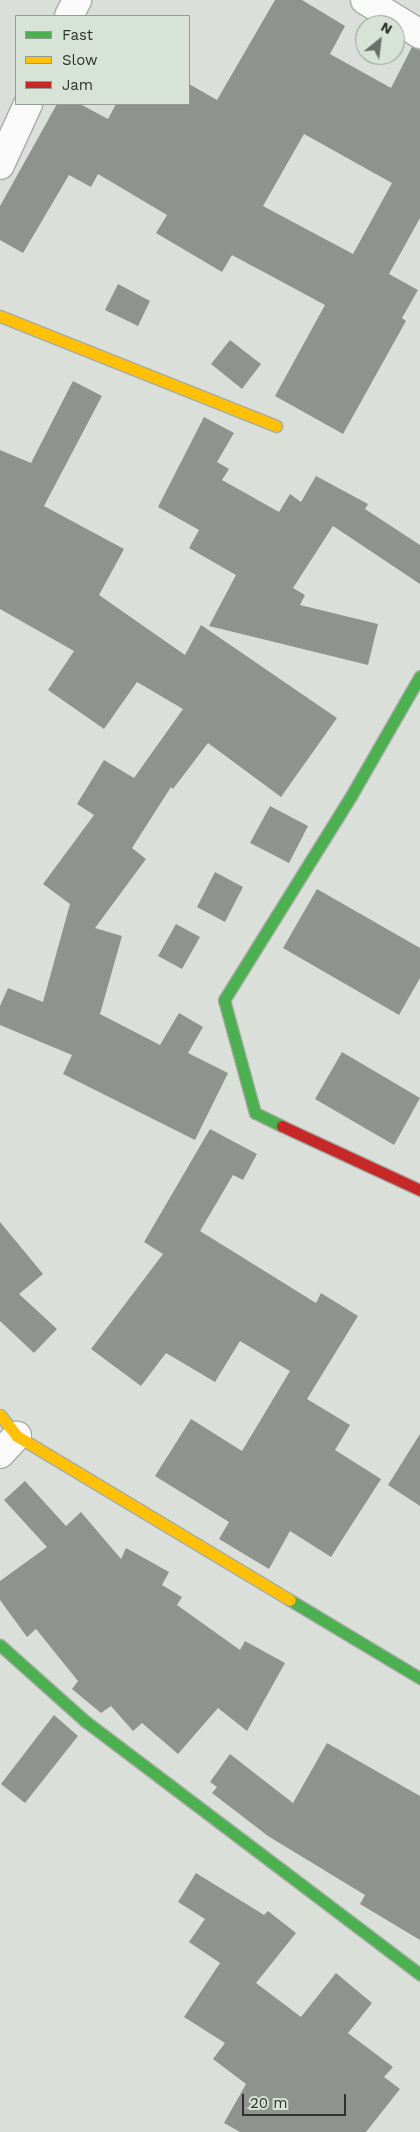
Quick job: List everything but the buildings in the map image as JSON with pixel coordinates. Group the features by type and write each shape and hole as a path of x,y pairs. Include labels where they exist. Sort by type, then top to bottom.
{"street":[{"path":"70,15 77,0"},
{"path":"365,0 420,34"},
{"path":"0,165 28,105"},
{"path":"0,316 276,426"},
{"path":"420,676 351,796 224,1000 255,1113 420,1190"},
{"path":"0,1415 8,1445 420,1678"},
{"path":"0,1645 85,1721 420,1974"}],"traffic: fast":[{"path":"282,1126 255,1113 224,1000 351,796 420,676"},
{"path":"290,1600 420,1678"},
{"path":"0,1645 85,1721 420,1974"}],"traffic: slow":[{"path":"0,316 276,426"},
{"path":"0,1415 17,1436 290,1600"}],"traffic: jam":[{"path":"282,1126 420,1190"}]}
